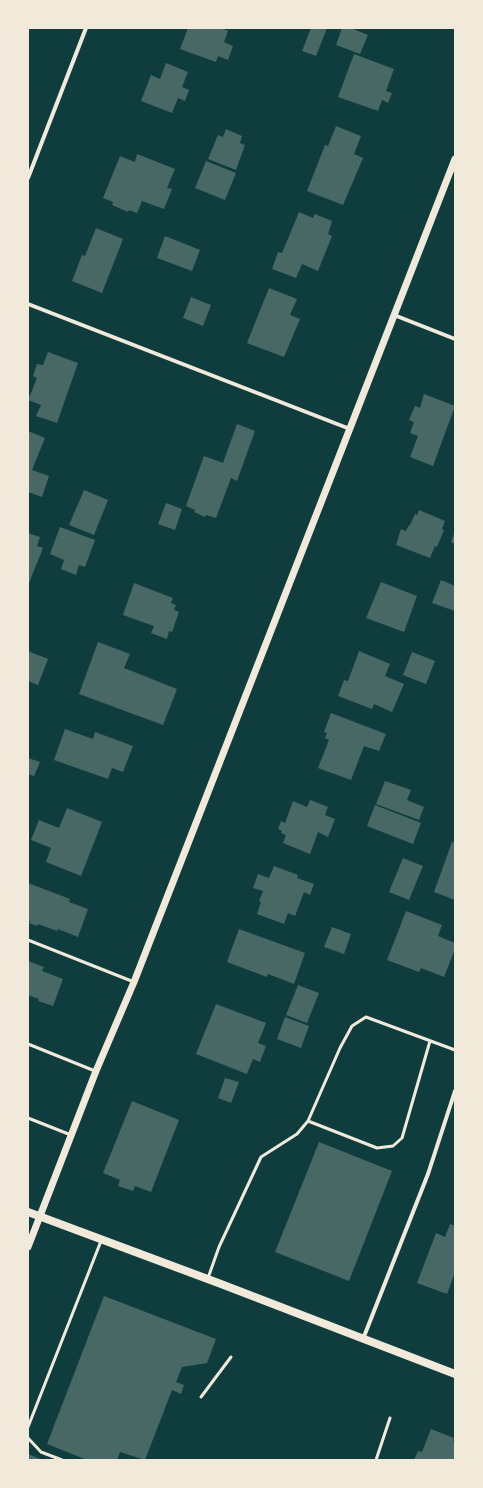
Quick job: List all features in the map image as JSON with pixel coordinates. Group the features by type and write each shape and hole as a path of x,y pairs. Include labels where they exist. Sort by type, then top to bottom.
{"main road":[{"path":"28,1212 455,1374"}],"street":[{"path":"28,178 86,28"},
{"path":"28,1247 96,1071 134,982 455,159"},
{"path":"28,304 350,429"},
{"path":"394,315 455,339"},
{"path":"363,1339 433,1162 455,1091"}],"lane":[{"path":"28,940 134,982"},
{"path":"207,1279 219,1246 261,1157 297,1134 308,1121 340,1048 352,1026 366,1018 455,1050"},
{"path":"308,1121 377,1148 393,1146 402,1138 430,1041"},
{"path":"28,1044 96,1071"},
{"path":"28,1118 71,1134"},
{"path":"28,1427 102,1240"},
{"path":"201,1398 231,1357"},
{"path":"376,1460 390,1418"},
{"path":"28,1438 41,1452 62,1460"}],"building":[{"path":"188,28 224,28 228,31 224,42 233,46 228,60 218,56 216,62 180,49"},
{"path":"311,28 327,28 316,56 302,51"},
{"path":"342,28 351,28 368,35 360,54 336,45"},
{"path":"354,54 394,69 386,91 392,93 388,103 382,100 378,111 338,97"},
{"path":"166,63 188,72 182,87 189,90 185,101 178,98 172,113 141,101 151,75 160,79"},
{"path":"336,126 361,136 354,154 363,158 343,205 307,191 325,145 328,146"},
{"path":"226,129 242,136 240,143 245,145 236,170 208,159 218,135 223,137"},
{"path":"137,154 175,169 167,188 172,189 164,209 142,201 137,213 129,210 128,212 112,205 113,202 103,198 120,156 135,162"},
{"path":"206,161 236,173 225,200 195,188"},
{"path":"299,212 313,218 315,214 332,221 328,234 332,236 318,271 302,264 296,278 272,269 278,252 282,253"},
{"path":"96,228 123,239 102,293 72,281 82,255 85,256"},
{"path":"165,236 200,250 192,271 157,258"},
{"path":"269,288 297,299 290,315 300,319 284,357 247,343"},
{"path":"191,297 211,305 203,326 183,318"},
{"path":"48,352 78,363 57,423 36,416 41,405 28,400 37,378 33,376 37,364 43,365"},
{"path":"424,394 455,406 433,466 410,457 418,436 410,433 414,422 409,420 415,406 420,408"},
{"path":"237,424 255,431 237,481 231,478 216,518 206,515 205,517 186,506 204,456 223,463"},
{"path":"28,431 45,438 32,470 49,476 42,497 28,492"},
{"path":"84,490 108,500 94,535 69,525"},
{"path":"166,503 182,509 175,530 158,524"},
{"path":"419,510 445,521 442,529 444,530 437,547 435,546 430,558 396,545 401,529 406,531 415,514 417,515"},
{"path":"60,527 95,540 85,567 79,565 76,575 61,569 64,560 50,554"},
{"path":"455,531 455,544 451,542"},
{"path":"28,533 40,537 37,546 43,548 29,583 28,582"},
{"path":"441,580 455,586 455,611 432,603"},
{"path":"381,582 417,596 404,632 366,618"},
{"path":"134,583 173,598 171,603 176,605 174,610 179,612 172,632 169,631 167,639 151,633 154,626 123,615"},
{"path":"98,642 130,654 124,668 177,689 163,725 79,694"},
{"path":"28,651 48,659 38,685 28,681"},
{"path":"359,651 390,664 385,676 404,684 392,712 374,704 372,709 338,696 344,680 348,681"},
{"path":"412,652 435,661 426,684 403,675"},
{"path":"331,713 386,734 379,751 364,746 351,780 318,768 329,740 325,738 327,733 324,732"},
{"path":"65,729 93,739 95,732 133,746 123,772 112,768 108,779 54,760"},
{"path":"28,758 40,762 34,776 28,774"},
{"path":"385,781 411,790 407,800 424,807 419,820 376,804"},
{"path":"310,800 328,807 325,815 335,819 328,837 318,832 310,854 283,843 286,835 281,833 282,831 278,829 281,821 285,823 293,801 307,807"},
{"path":"375,805 421,823 413,844 367,826"},
{"path":"67,808 102,822 81,876 46,862 51,848 31,840 39,820 59,828"},
{"path":"452,842 455,843 455,900 434,892"},
{"path":"403,858 423,866 409,900 389,892"},
{"path":"274,866 298,875 297,878 314,884 310,895 304,892 295,916 288,913 284,924 257,914 261,902 259,901 263,891 253,888 258,874 269,878"},
{"path":"28,883 70,899 69,902 88,909 78,937 58,929 57,931 38,924 37,926 29,923"},
{"path":"406,911 442,925 438,936 455,943 455,949 444,977 421,968 419,972 387,960"},
{"path":"332,927 351,934 344,954 324,947"},
{"path":"239,929 305,953 294,984 268,974 267,977 227,962"},
{"path":"28,961 44,967 42,971 63,979 53,1006 38,1001 39,999 28,995"},
{"path":"298,985 319,993 307,1023 286,1015"},
{"path":"216,1004 266,1023 258,1043 266,1046 260,1062 253,1059 247,1074 196,1054"},
{"path":"285,1017 309,1026 301,1048 277,1039"},
{"path":"225,1078 239,1082 231,1103 218,1098"},
{"path":"132,1101 179,1120 151,1192 135,1186 133,1191 118,1186 120,1180 103,1173"},
{"path":"319,1142 392,1171 349,1281 275,1252"},
{"path":"450,1224 455,1226 455,1272 447,1294 417,1283 436,1233 445,1237"},
{"path":"104,1296 216,1339 207,1363 182,1367 176,1382 184,1385 181,1394 172,1390 145,1460 120,1452 117,1460 87,1460 47,1444"},
{"path":"431,1429 454,1438 455,1460 414,1460 418,1451 422,1452"},
{"path":"28,1454 43,1460 28,1460"}]}
